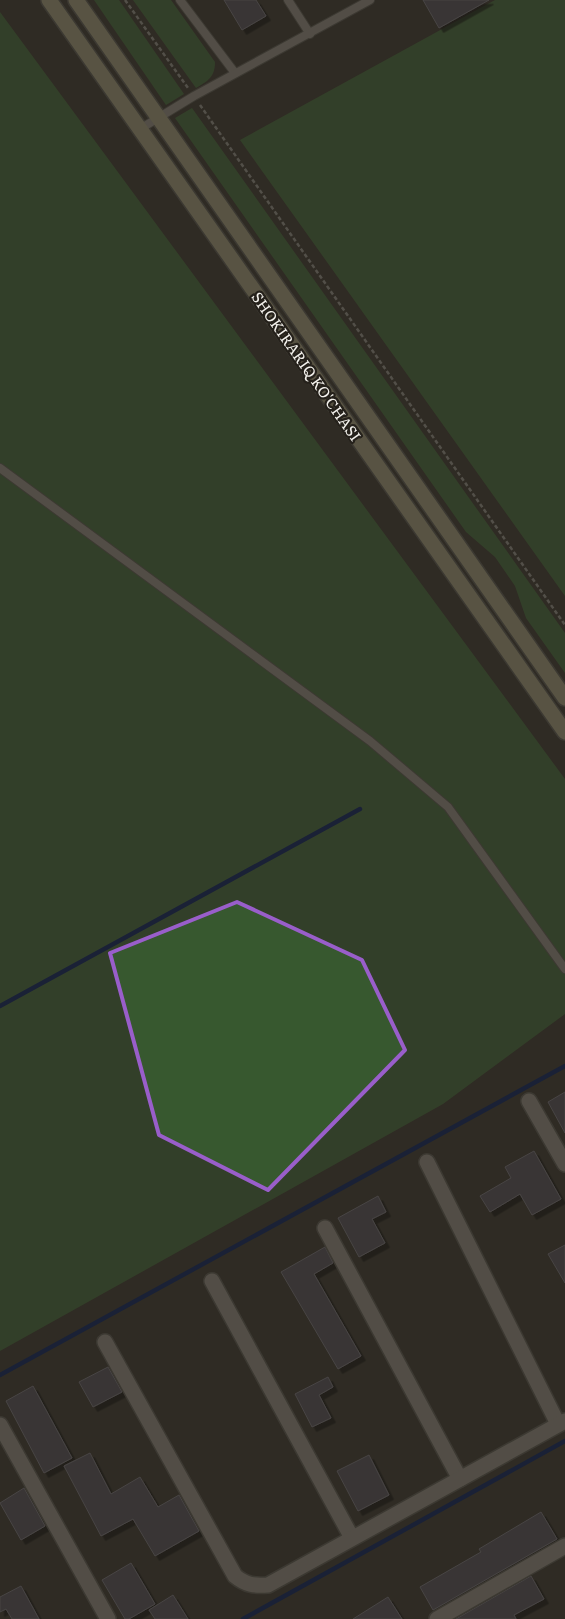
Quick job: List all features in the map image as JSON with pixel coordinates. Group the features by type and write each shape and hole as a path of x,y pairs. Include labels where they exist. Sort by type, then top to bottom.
{"main road":[{"name":"SHOKIRARIQ KO'CHASI","path":"49,0 565,732"},
{"name":"SHOKIRARIQ KO'CHASI","path":"76,0 565,698"}],"street":[{"path":"528,1101 565,1164"},
{"path":"105,1342 235,1576 243,1583 255,1586 268,1585 562,1422 426,1162"},
{"path":"325,1228 460,1479"},
{"path":"212,1281 352,1538"},
{"path":"0,1425 108,1619"},
{"path":"437,1619 565,1546"}],"lane":[{"path":"180,0 235,73"},
{"path":"288,0 310,34"},
{"path":"140,129 194,96 310,34 365,1"},
{"path":"0,468 370,741 448,807 565,969"}],"path":[{"path":"125,0 565,625"}],"highlighted area":[{"path":"237,902 362,960 405,1050 268,1190 159,1135 110,953"}],"green space":[{"path":"94,0 119,0 184,94 166,105"},
{"path":"133,0 171,0 215,62 214,71 207,81 196,88"},
{"path":"495,0 565,0 565,596 240,140"},
{"path":"0,12 565,779 565,1014 443,1104 0,1351"},
{"path":"192,108 565,633 565,673 526,618 515,586 495,557 466,532 175,118"}],"building":[{"path":"224,0 256,0 266,16 242,30"},
{"path":"423,0 489,0 439,28"},
{"path":"565,1092 565,1133 548,1102"},
{"path":"534,1151 561,1199 532,1215 520,1194 490,1212 480,1196 511,1178 505,1167"},
{"path":"378,1196 386,1212 372,1219 385,1243 359,1257 338,1218"},
{"path":"565,1245 565,1283 548,1254"},
{"path":"325,1247 333,1263 314,1274 361,1356 338,1369 281,1272"},
{"path":"108,1367 122,1392 93,1407 79,1382"},
{"path":"328,1377 333,1387 319,1395 331,1418 312,1427 295,1394"},
{"path":"33,1386 72,1458 44,1473 6,1401"},
{"path":"90,1453 111,1494 140,1477 158,1507 179,1495 199,1531 155,1556 133,1519 101,1536 64,1466"},
{"path":"369,1455 389,1495 358,1511 337,1471"},
{"path":"24,1488 45,1526 21,1540 0,1503"},
{"path":"541,1512 557,1539 433,1610 420,1587 481,1552 479,1549"},
{"path":"131,1563 155,1604 129,1619 125,1619 102,1580"},
{"path":"531,1576 544,1599 514,1615 516,1619 456,1619"},
{"path":"21,1586 39,1619 12,1619 6,1609 0,1612 0,1597"},
{"path":"173,1595 188,1619 155,1619 149,1610"},
{"path":"388,1597 402,1619 353,1619"}],"waterway":[{"path":"0,1006 360,809"},
{"path":"0,1375 565,1066"},
{"path":"243,1619 565,1441"}]}
